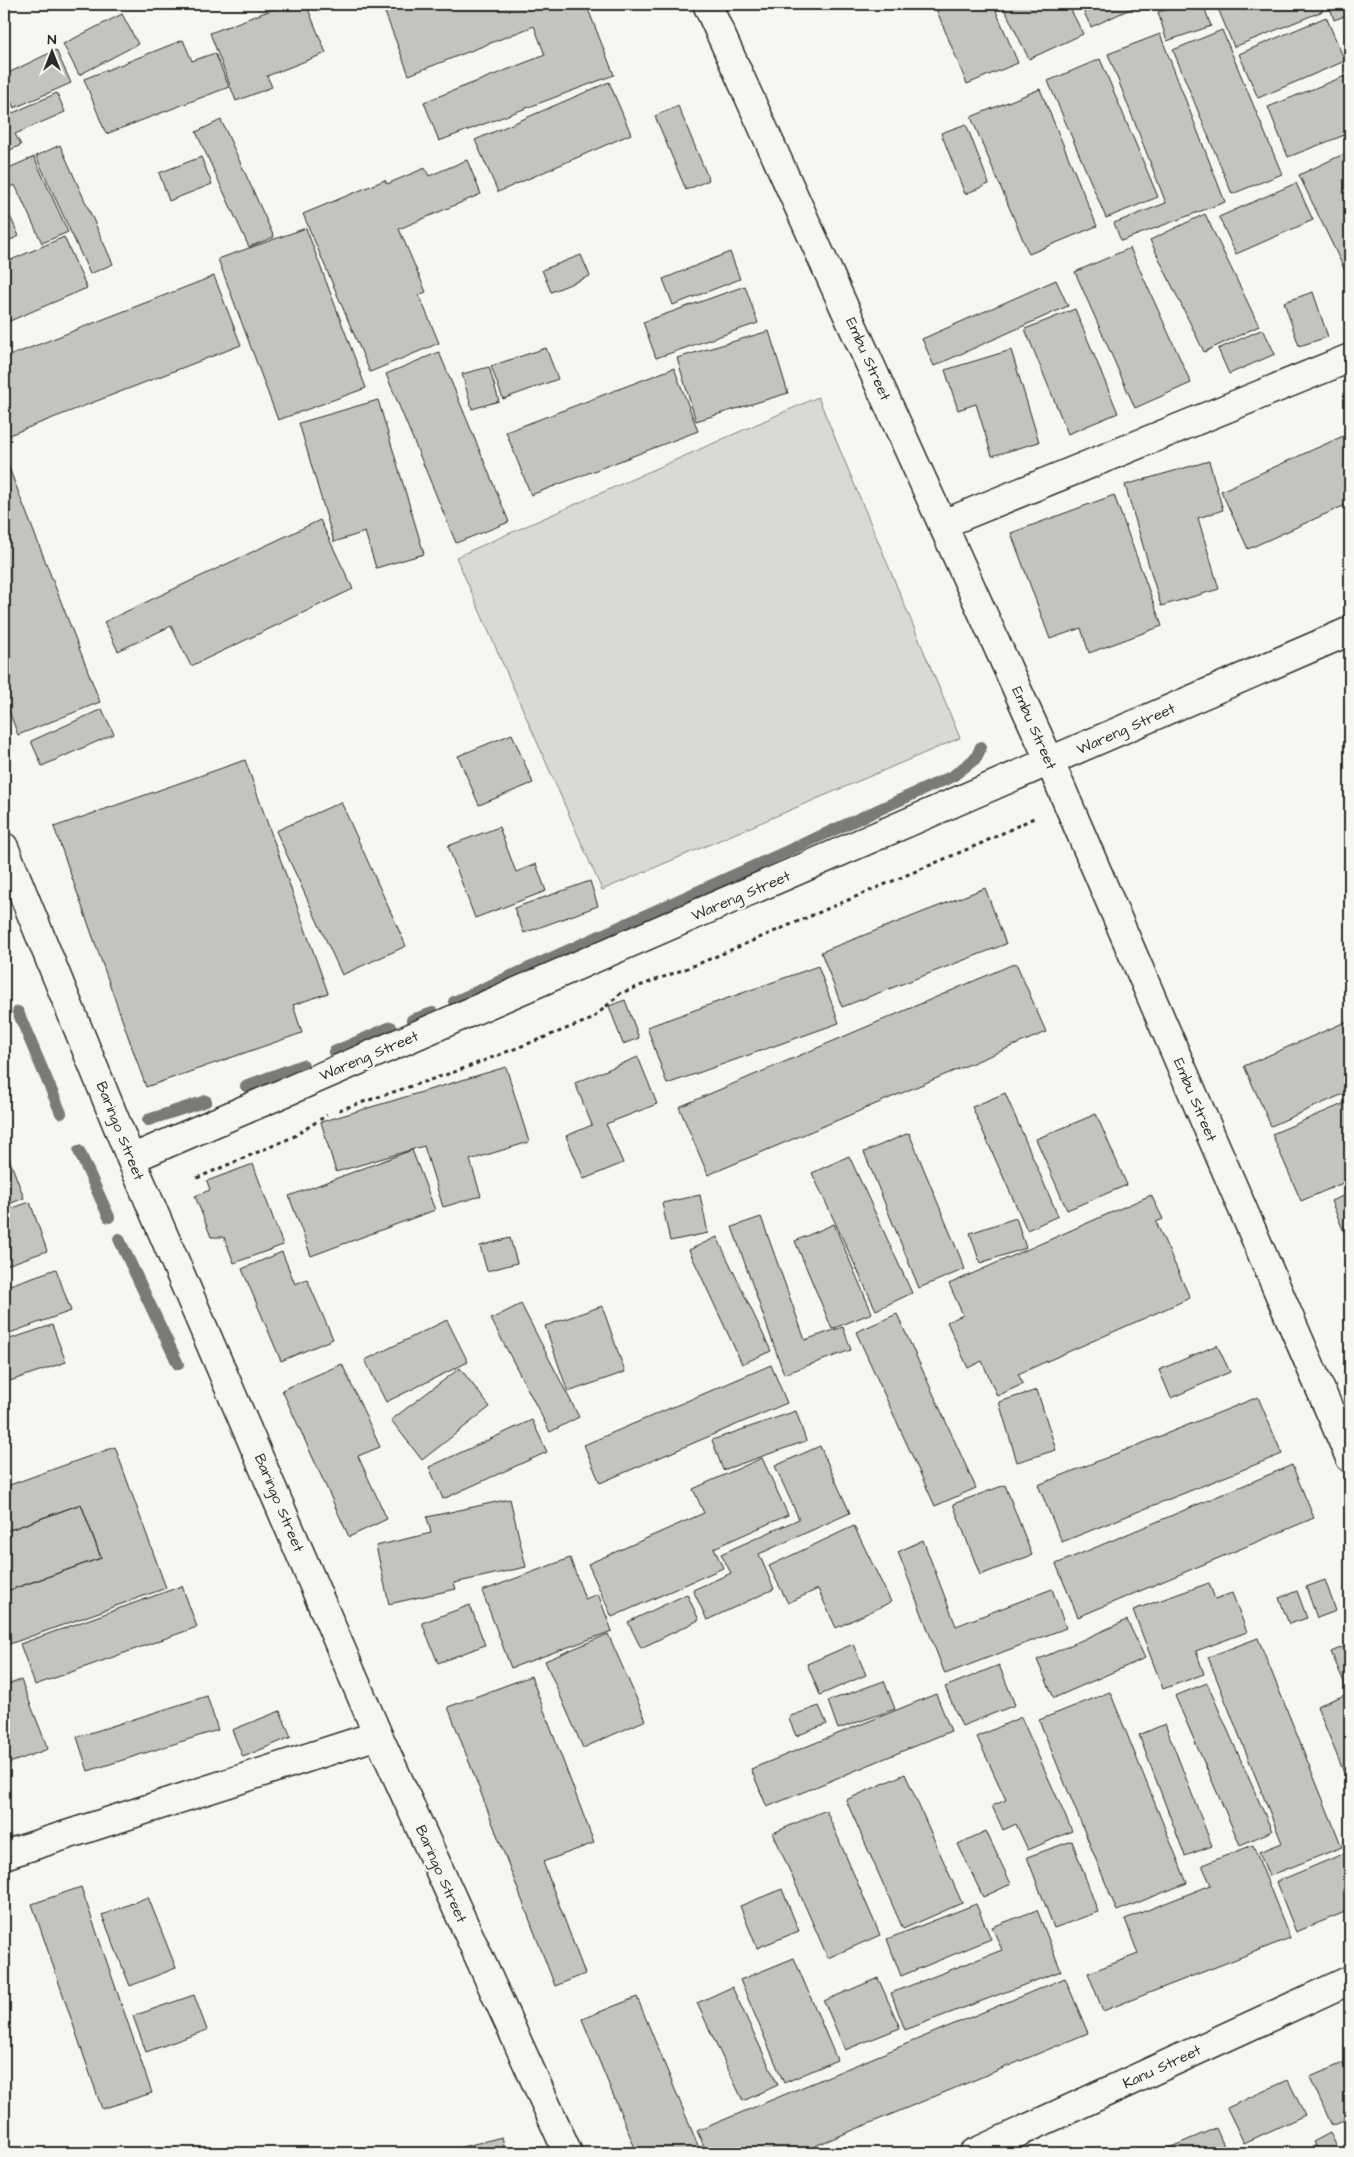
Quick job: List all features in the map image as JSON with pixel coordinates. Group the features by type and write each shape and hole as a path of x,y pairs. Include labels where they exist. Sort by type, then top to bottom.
{"street":[{"name":"Embu Street","path":"707,4 1050,762 1350,1458"},
{"path":"943,524 1350,358"},
{"name":"Wareng Street","path":"131,1159 1350,631"},
{"name":"Baringo Street","path":"4,847 131,1159 378,1734 568,2153"},
{"path":"4,1855 378,1734"},
{"name":"Kanu Street","path":"974,2153 1350,1980"}],"path":[{"path":"197,1178 292,1137 330,1113 457,1071 592,1019 621,993 698,964 982,843 1066,802"}],"shaded area":[{"path":"818,397 960,738 602,890 456,557"}],"building":[{"path":"287,4 306,4 326,53 267,76 272,87 236,101 210,33"},
{"path":"401,4 586,4 614,75 439,141 424,102 545,55 534,26 409,75 384,10"},
{"path":"934,4 993,4 1018,63 967,84"},
{"path":"1002,4 1068,4 1083,34 1029,59"},
{"path":"1080,4 1138,4 1139,5 1091,27"},
{"path":"1184,4 1203,4 1211,26 1167,41 1158,12"},
{"path":"1223,4 1320,4 1323,11 1234,47 1217,6"},
{"path":"1329,4 1350,4 1350,14 1334,20"},
{"path":"122,14 138,44 79,75 63,44"},
{"path":"1326,17 1345,61 1258,98 1239,54"},
{"path":"1222,30 1282,174 1232,194 1173,50"},
{"path":"1160,34 1225,202 1121,241 1114,223 1166,203 1108,54"},
{"path":"183,40 192,61 215,53 229,87 106,134 84,79"},
{"path":"56,50 71,83 14,108 4,86 4,75"},
{"path":"1100,59 1158,197 1106,218 1048,81"},
{"path":"1350,74 1350,133 1288,157 1268,107"},
{"path":"609,82 631,134 498,192 475,140"},
{"path":"1040,89 1097,226 1029,254 971,117"},
{"path":"57,93 65,112 15,134 21,145 4,153 4,117"},
{"path":"678,106 709,180 686,190 655,116"},
{"path":"221,120 274,237 249,247 196,132"},
{"path":"966,124 989,184 965,194 941,133"},
{"path":"60,145 113,264 90,274 36,156"},
{"path":"1350,151 1350,281 1299,175"},
{"path":"34,157 68,232 42,243 15,185 4,190 4,170"},
{"path":"201,157 212,184 169,201 159,173"},
{"path":"467,160 481,194 399,229 426,292 419,295 439,343 370,372 303,214 385,180 387,184 425,168 429,176"},
{"path":"1296,183 1313,220 1236,254 1219,217"},
{"path":"4,203 19,236 4,243"},
{"path":"1205,214 1259,326 1204,352 1150,240"},
{"path":"306,228 366,388 278,420 218,259"},
{"path":"64,237 87,288 5,323 4,263"},
{"path":"1130,248 1191,383 1135,408 1075,272"},
{"path":"730,252 740,279 673,305 663,279"},
{"path":"581,255 590,276 551,292 542,270"},
{"path":"214,276 241,345 4,437 4,358"},
{"path":"1056,280 1068,306 934,366 922,339"},
{"path":"745,286 758,323 656,358 643,322"},
{"path":"1313,292 1328,337 1299,346 1284,302"},
{"path":"1075,309 1118,413 1068,434 1025,329"},
{"path":"1263,329 1275,354 1229,374 1218,349"},
{"path":"769,331 788,393 696,421 677,358"},
{"path":"546,348 558,379 503,399 491,366"},
{"path":"1011,350 1039,442 992,456 976,404 958,410 945,370"},
{"path":"439,352 509,522 456,543 386,374"},
{"path":"489,367 499,401 472,409 462,374"},
{"path":"674,368 698,431 531,495 506,432"},
{"path":"378,400 424,554 376,568 365,532 334,542 299,423"},
{"path":"1350,433 1350,503 1248,549 1221,491"},
{"path":"4,455 100,702 18,735 4,698"},
{"path":"1209,461 1223,510 1198,518 1219,589 1161,606 1125,485"},
{"path":"1114,495 1162,626 1089,653 1081,628 1050,639 1011,533"},
{"path":"320,520 353,589 191,666 171,626 118,651 104,622"},
{"path":"102,709 114,734 42,766 31,741"},
{"path":"512,734 533,783 479,805 458,756"},
{"path":"245,760 328,993 293,1005 302,1033 146,1087 54,827"},
{"path":"341,802 406,946 342,975 276,831"},
{"path":"499,827 516,872 536,864 546,891 475,918 448,846"},
{"path":"590,881 598,906 524,933 514,908"},
{"path":"985,888 1006,944 842,1007 821,952"},
{"path":"1016,963 1046,1032 708,1175 679,1107"},
{"path":"818,966 839,1023 667,1084 647,1027"},
{"path":"625,1000 639,1038 623,1044 609,1006"},
{"path":"1350,1020 1350,1091 1271,1126 1244,1066"},
{"path":"638,1057 657,1104 606,1124 623,1163 584,1179 566,1136 592,1125 575,1083"},
{"path":"506,1067 529,1142 470,1160 481,1196 443,1207 424,1146 336,1172 321,1122"},
{"path":"1005,1093 1058,1216 1027,1230 972,1107"},
{"path":"1350,1101 1350,1180 1301,1201 1272,1134"},
{"path":"1096,1114 1127,1185 1067,1210 1036,1139"},
{"path":"909,1133 965,1269 919,1288 864,1152"},
{"path":"4,1145 24,1198 4,1206"},
{"path":"412,1150 435,1210 311,1256 289,1196"},
{"path":"849,1156 912,1293 876,1310 812,1173"},
{"path":"253,1164 283,1245 234,1263 224,1237 211,1237 195,1196 210,1190 207,1181"},
{"path":"1350,1193 1350,1246 1331,1201"},
{"path":"700,1195 708,1233 670,1241 662,1203"},
{"path":"1151,1195 1163,1219 1156,1222 1190,1298 1018,1374 1023,1384 997,1396 982,1361 968,1368 947,1322 963,1315 949,1284"},
{"path":"30,1202 47,1251 4,1266 4,1211"},
{"path":"761,1217 805,1340 843,1327 851,1350 784,1374 732,1227"},
{"path":"1016,1218 1026,1248 980,1263 970,1233"},
{"path":"834,1224 872,1313 832,1329 795,1241"},
{"path":"717,1237 771,1351 742,1364 689,1250"},
{"path":"510,1238 517,1263 487,1271 480,1246"},
{"path":"282,1252 295,1284 307,1279 333,1339 281,1361 242,1269"},
{"path":"56,1269 71,1311 4,1335 4,1287"},
{"path":"521,1304 579,1417 550,1432 491,1319"},
{"path":"602,1306 625,1372 568,1392 545,1326"},
{"path":"897,1314 976,1488 935,1506 856,1332"},
{"path":"447,1320 468,1362 386,1402 365,1360"},
{"path":"52,1325 66,1362 4,1383 4,1341"},
{"path":"1217,1345 1230,1372 1171,1398 1159,1370"},
{"path":"342,1364 380,1447 358,1456 387,1519 349,1537 282,1390"},
{"path":"771,1365 787,1403 600,1483 584,1445"},
{"path":"460,1368 490,1407 422,1460 391,1420"},
{"path":"1037,1390 1056,1450 1017,1462 999,1402"},
{"path":"1258,1397 1282,1454 1062,1542 1038,1485"},
{"path":"796,1411 806,1441 723,1470 712,1440"},
{"path":"532,1420 547,1452 443,1499 429,1467"},
{"path":"820,1446 850,1513 759,1554 774,1589 707,1620 693,1590 731,1573 721,1554 799,1519 775,1466"},
{"path":"115,1447 166,1588 4,1646 4,1592 101,1558 81,1504 4,1532 4,1487"},
{"path":"762,1458 788,1515 714,1548 723,1568 612,1617 588,1564 704,1513 693,1489"},
{"path":"1292,1465 1314,1518 1078,1617 1056,1564"},
{"path":"1005,1485 1032,1555 980,1575 953,1504"},
{"path":"510,1499 526,1567 454,1583 456,1589 389,1604 376,1546 431,1533 427,1517"},
{"path":"81,1504 101,1558 4,1592 4,1532"},
{"path":"854,1526 891,1602 836,1628 818,1589 788,1603 769,1566"},
{"path":"923,1540 956,1626 1052,1589 1066,1628 945,1674 898,1552"},
{"path":"570,1558 585,1599 598,1594 612,1631 511,1668 482,1591"},
{"path":"1325,1580 1336,1611 1317,1618 1306,1587"},
{"path":"1209,1583 1215,1599 1232,1593 1247,1632 1196,1651 1204,1674 1163,1689 1133,1610"},
{"path":"182,1586 197,1627 35,1685 20,1644"},
{"path":"1297,1591 1307,1618 1289,1624 1279,1598"},
{"path":"687,1594 699,1620 641,1648 628,1622"},
{"path":"470,1605 485,1645 438,1663 422,1623"},
{"path":"1127,1620 1145,1658 1054,1698 1037,1660"},
{"path":"608,1634 646,1720 583,1748 545,1661"},
{"path":"1258,1638 1342,1847 1269,1876 1259,1852 1282,1843 1208,1657"},
{"path":"853,1644 866,1675 820,1695 807,1664"},
{"path":"1350,1644 1350,1687 1347,1689 1331,1652"},
{"path":"999,1665 1015,1705 962,1726 945,1687"},
{"path":"531,1676 594,1843 543,1862 585,1974 555,1986 448,1707"},
{"path":"21,1680 48,1749 4,1765 4,1686"},
{"path":"884,1681 895,1709 838,1729 828,1701"},
{"path":"1207,1683 1272,1831 1240,1845 1175,1696"},
{"path":"1110,1692 1187,1883 1117,1911 1039,1720"},
{"path":"1350,1693 1350,1771 1344,1773 1317,1706"},
{"path":"936,1694 951,1731 767,1807 751,1769"},
{"path":"207,1696 218,1730 88,1771 77,1737"},
{"path":"819,1706 827,1724 796,1736 788,1717"},
{"path":"280,1711 291,1737 243,1757 232,1730"},
{"path":"1021,1717 1072,1831 1028,1850 1016,1824 1003,1830 992,1806 1006,1800 977,1737"},
{"path":"1165,1724 1212,1846 1185,1856 1139,1735"},
{"path":"905,1774 962,1903 903,1929 846,1800"},
{"path":"826,1810 880,1935 828,1958 773,1833"},
{"path":"986,1831 1011,1884 983,1897 958,1844"},
{"path":"1072,1841 1098,1912 1054,1928 1027,1857"},
{"path":"1253,1845 1290,1938 1103,2011 1088,1973 1138,1954 1125,1919 1211,1885 1202,1865"},
{"path":"1350,1851 1350,1910 1296,1932 1276,1882"},
{"path":"81,1887 152,2093 102,2109 32,1904"},
{"path":"782,1889 799,1931 757,1948 740,1906"},
{"path":"148,1897 176,1968 130,1986 102,1915"},
{"path":"976,1904 991,1939 901,1976 887,1939"},
{"path":"1037,1910 1061,1971 905,2030 891,1993 1002,1950 992,1927"},
{"path":"794,1958 837,2060 784,2083 740,1980"},
{"path":"878,1978 900,2028 845,2050 824,2001"},
{"path":"1065,1978 1088,2033 798,2153 707,2153 697,2131"},
{"path":"732,1987 778,2085 743,2101 697,2003"},
{"path":"194,1995 207,2030 146,2052 133,2016"},
{"path":"637,1997 701,2153 637,2153 582,2019"},
{"path":"1350,2060 1350,2118 1332,2126 1310,2077"},
{"path":"1288,2080 1305,2115 1244,2143 1227,2108"},
{"path":"1216,2128 1227,2153 1157,2153"},
{"path":"1330,2133 1340,2153 1319,2153 1313,2142"},
{"path":"502,2137 506,2153 451,2153 450,2150"}],"waterway":[{"path":"454,1002 953,776 976,758 981,747"},
{"path":"18,1012 61,1113"},
{"path":"412,1020 433,1013"},
{"path":"334,1052 391,1027"},
{"path":"246,1086 303,1065"},
{"path":"148,1120 206,1101"},
{"path":"79,1151 109,1217"},
{"path":"119,1239 178,1364"}]}
